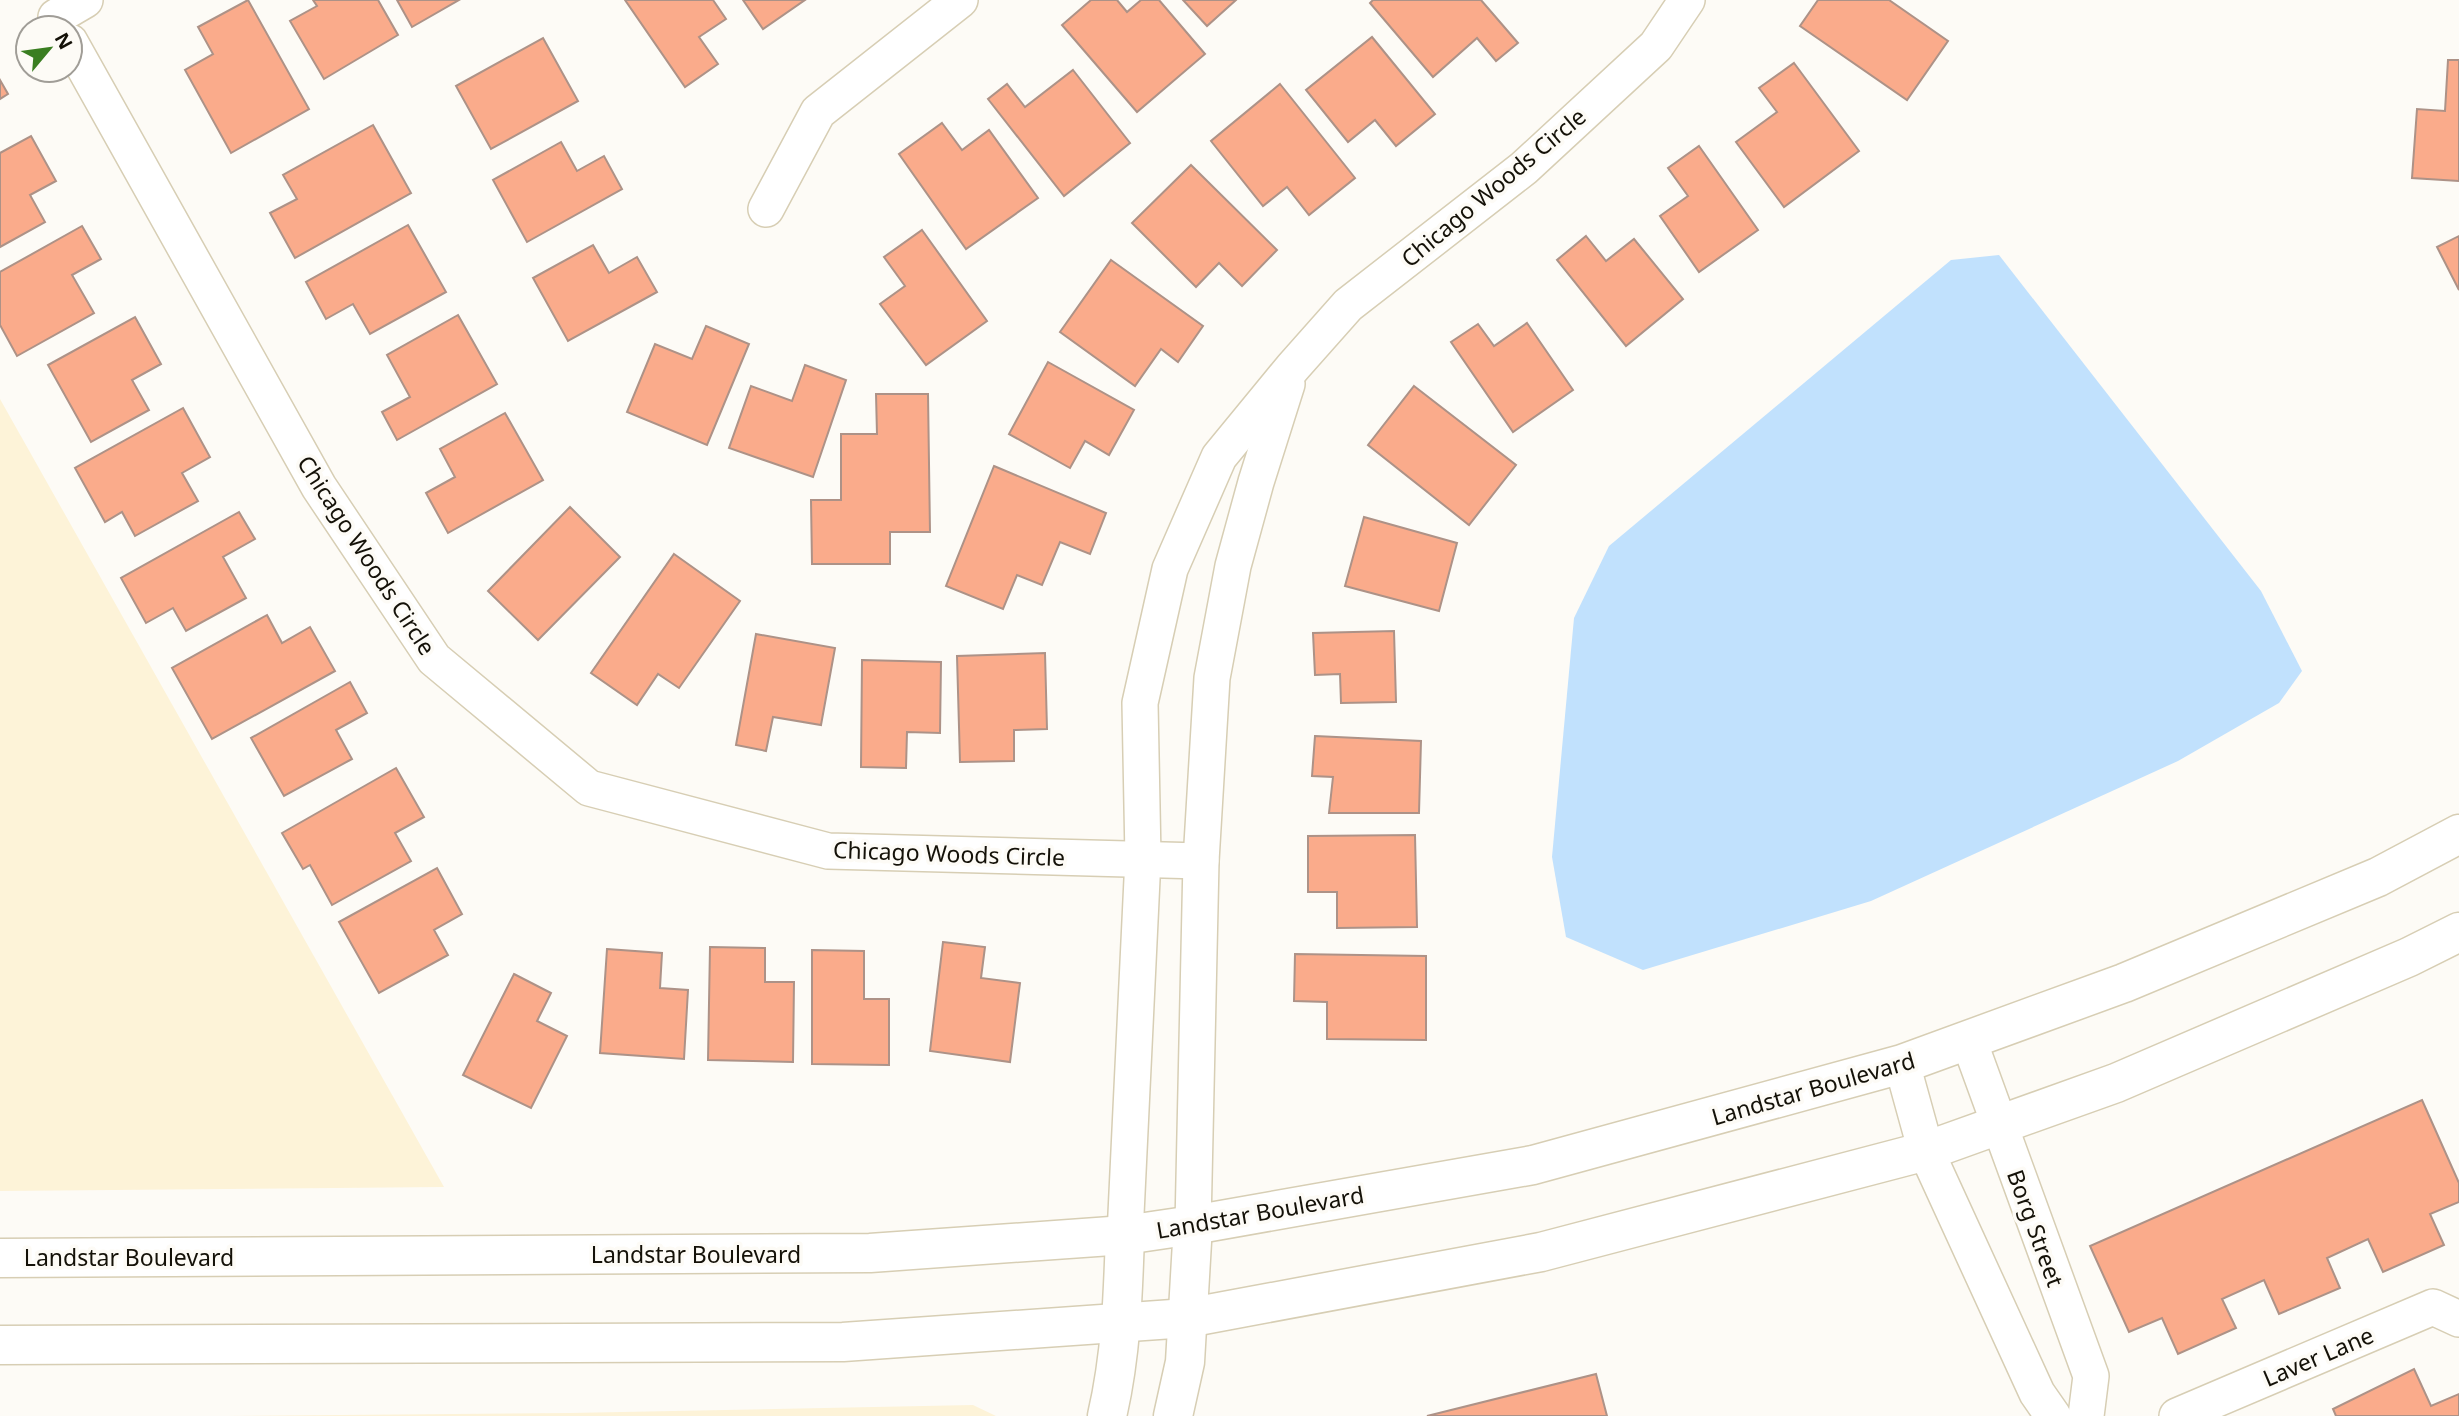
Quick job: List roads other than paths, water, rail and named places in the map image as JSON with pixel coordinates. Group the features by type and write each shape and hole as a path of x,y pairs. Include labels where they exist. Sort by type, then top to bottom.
{"street":[{"path":"766,209 818,112 960,0"},
{"name":"Chicago Woods Circle","path":"1125,1235 1143,858 1140,703 1170,569 1219,457 1348,305 1524,168 1656,46 1687,0"},
{"name":"Chicago Woods Circle","path":"84,54 319,487 434,659 589,788 828,851 1201,861"},
{"name":"Chicago Woods Circle","path":"1193,1225 1201,861 1212,678 1233,566 1256,482 1293,367"},
{"name":"Landstar Boulevard","path":"0,1258 870,1253 1125,1235 1193,1225 1533,1165 1902,1064 2124,983 2365,882 2459,834"},
{"path":"0,1345 843,1342 1187,1318 1541,1252 1926,1151 2116,1083 2409,957 2459,932"},
{"name":"Borg Street","path":"1969,1041 2091,1376 2086,1416"},
{"path":"1902,1064 1926,1151 2037,1393 2053,1416"},
{"path":"1173,1416 1185,1362 1193,1225"},
{"path":"1107,1416 1114,1386 1122,1323 1125,1235"},
{"name":"Laver Lane","path":"2176,1416 2433,1307 2459,1319"}],"water":[{"path":"1999,255 2261,591 2302,671 2279,703 2178,761 1871,901 1643,970 1566,937 1552,857 1574,618 1609,546 1951,260"}]}
